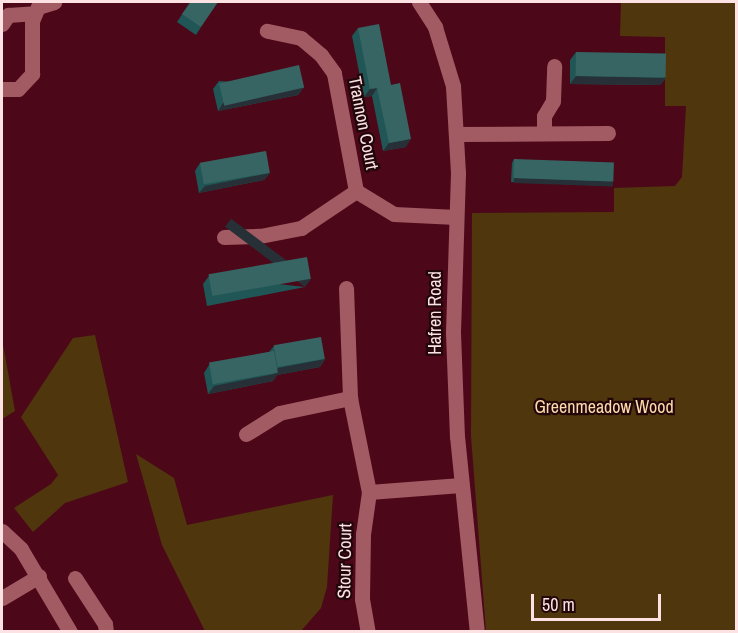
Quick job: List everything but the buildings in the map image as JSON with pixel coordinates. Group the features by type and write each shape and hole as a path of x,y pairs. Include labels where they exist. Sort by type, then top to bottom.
{"street":[{"path":"2,89 18,89 32,74 32,21 38,7 54,2"},
{"name":"Hafren Road","path":"419,2 435,27 447,66 457,134 453,333 460,485 477,632"},
{"path":"2,24 8,15 35,13"},
{"name":"Trannon Court","path":"267,31 301,38 321,55 334,73 356,191 394,213 456,217"},
{"path":"544,133 544,116 553,101 554,66"},
{"path":"457,134 608,133"},
{"name":"Trannon Court","path":"224,237 260,236 300,228 356,191"},
{"name":"Stour Court","path":"346,288 350,398 369,492 363,534 362,598 368,632"},
{"path":"246,434 279,413 350,398"},
{"path":"369,492 460,485"},
{"path":"2,531 8,541 21,549 70,632"},
{"path":"2,598 39,576"},
{"path":"75,578 105,624 106,632"}],"green space":[{"name":"Greenmeadow Wood","path":"736,2 736,631 486,631 471,436 472,213 614,212 614,188 675,186 682,177 686,106 665,106 665,37 620,36 621,3"},
{"path":"95,335 128,482 65,503 33,532 14,508 51,484 58,475 21,417 73,338"},
{"path":"2,339 15,411 2,419"},
{"path":"136,454 174,478 187,525 333,495 327,587 321,608 301,631 205,631 162,545"}]}
